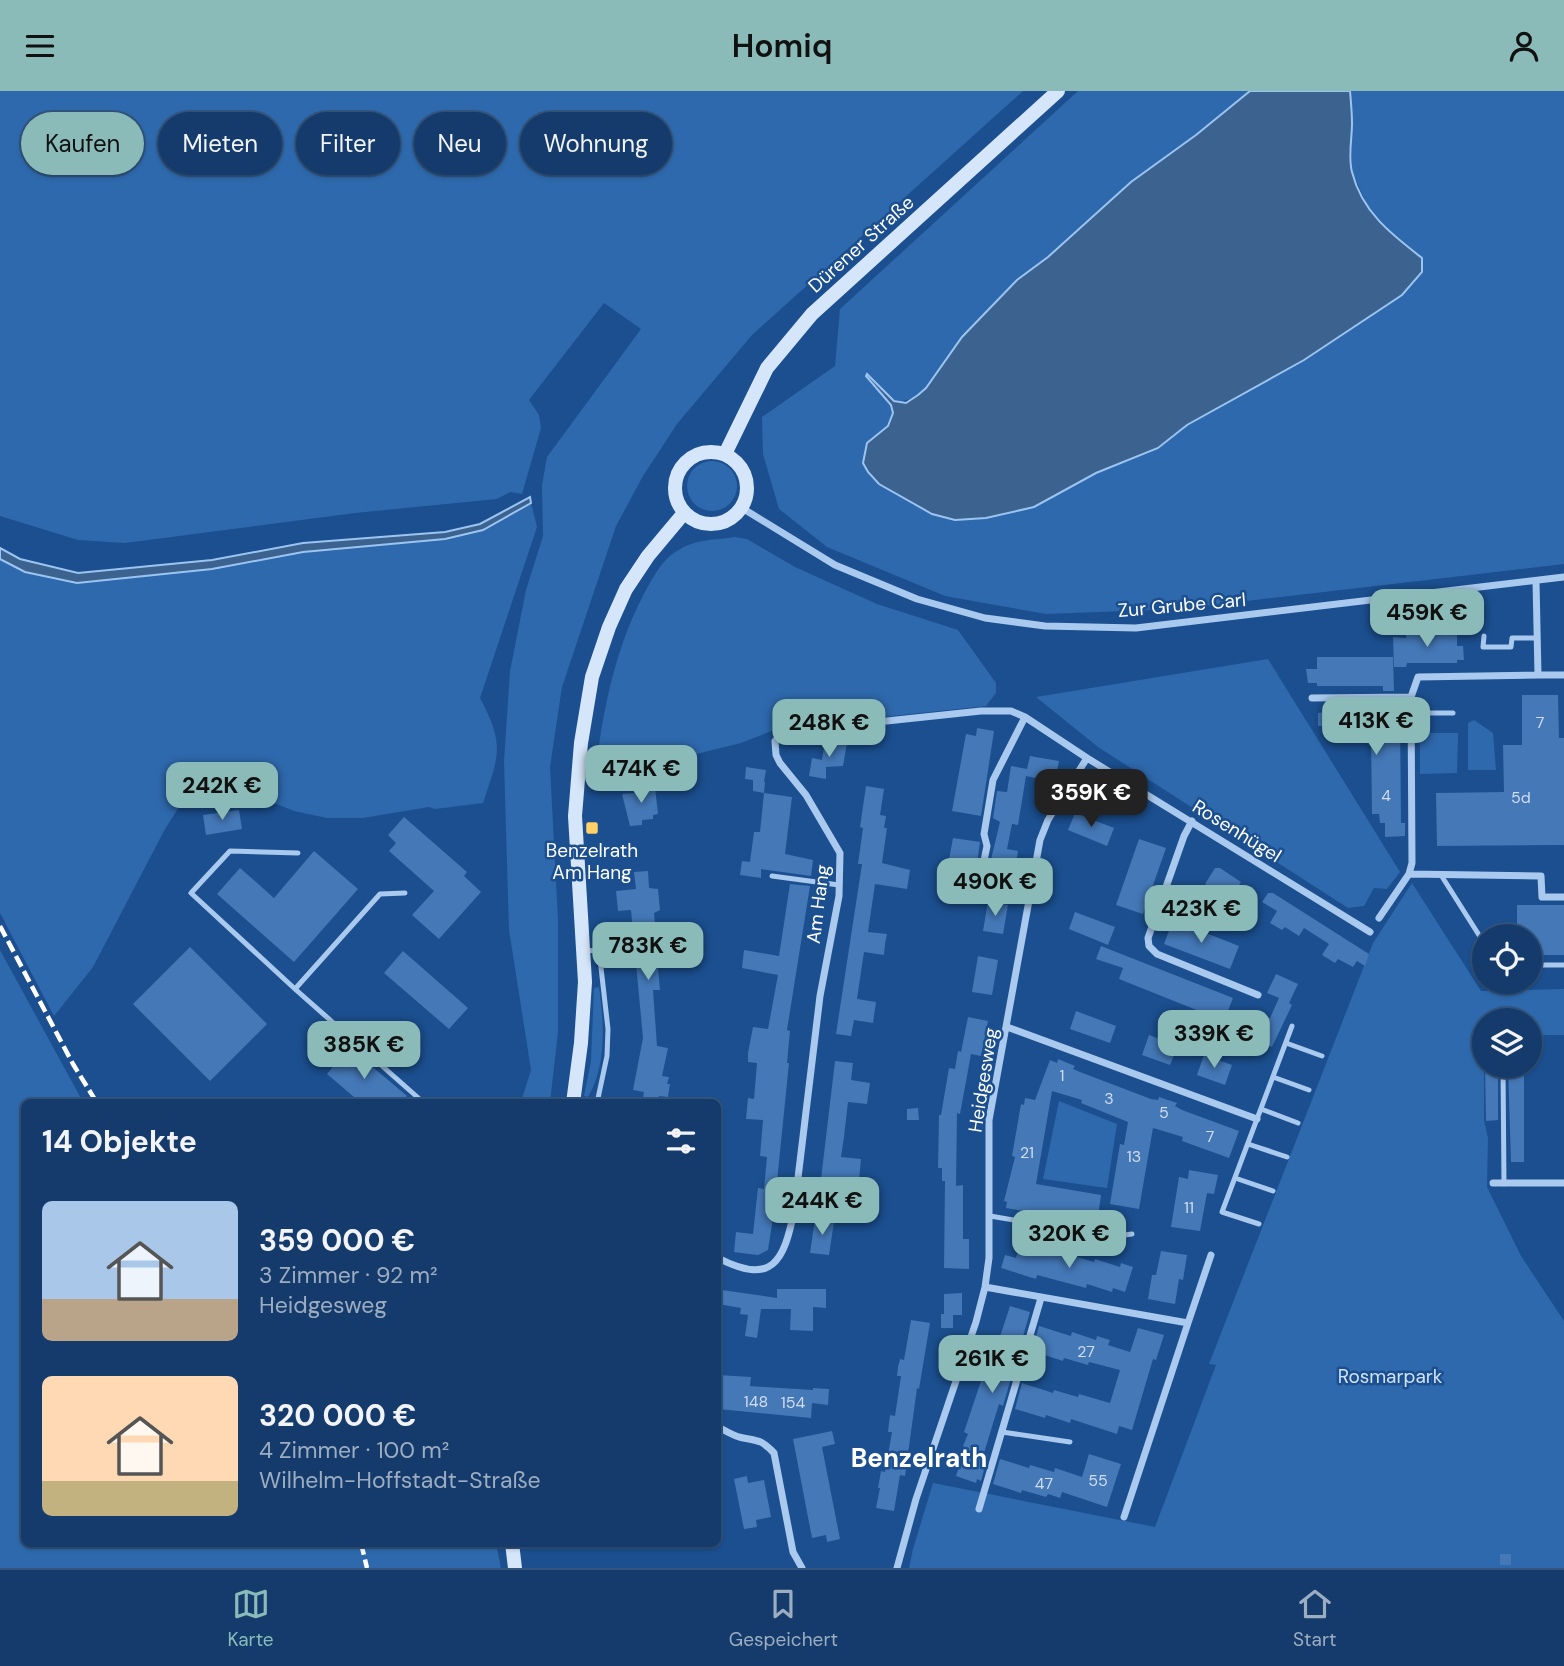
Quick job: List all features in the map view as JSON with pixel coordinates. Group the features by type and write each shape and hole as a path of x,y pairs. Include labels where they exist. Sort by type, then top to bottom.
{"main road":[{"name":"Dürener Straße","path":"725,454 767,367 812,314 1058,91"},
{"path":"706,451 725,454 735,460 746,476 747,493 742,508 729,520 711,525 698,523 684,513 676,497 675,483 680,469 692,457 706,451"},
{"path":"573,1099 584,1010 575,825 581,743 592,677 609,627 626,589 648,556 684,513"},
{"path":"512,1547 515,1568"}],"street":[{"name":"Zur Grube Carl","path":"742,508 835,565 917,599 985,618 1045,626 1136,628 1564,577"},
{"path":"1536,581 1538,675"},
{"path":"1379,918 1409,874 1412,863 1411,697 1418,677 1564,675"},
{"path":"1312,698 1411,697"},
{"name":"Am Hang","path":"721,1260 734,1266 756,1270 765,1268 778,1260 787,1244 794,1211 820,996 839,885 840,853 817,811 776,755 775,741 786,732 981,711 1011,711 1025,717"},
{"path":"979,885 993,780 1025,717 1087,758"},
{"name":"Rosenhügel","path":"1087,758 1370,932"},
{"name":"Heidgesweg","path":"897,1568 916,1499 976,1322 985,1287 989,1258 989,1120 1040,840 1048,820 1087,758"},
{"path":"1192,821 1184,836 1148,938 1149,946 1157,954 1258,995"},
{"path":"1409,874 1541,876 1542,897 1564,897"},
{"path":"1007,1027 1257,1119"},
{"path":"1493,1183 1564,1183"},
{"path":"1124,1517 1212,1255"},
{"path":"985,1287 1188,1323"},
{"path":"979,1509 1041,1298"},
{"path":"721,1429 737,1437 753,1438 765,1443 774,1453 793,1552 802,1568"}],"lane":[{"path":"1484,636 1483,647 1511,647 1511,638 1537,638"},
{"path":"1411,713 1453,713"},
{"path":"298,853 230,851 191,893 420,1099"},
{"path":"1441,875 1472,924"},
{"path":"772,876 839,885"},
{"path":"295,989 380,894 405,893"},
{"path":"583,951 599,950 608,1010 607,1056 598,1099"},
{"path":"1542,965 1564,965"},
{"path":"1259,1224 1223,1212 1292,1026"},
{"path":"1286,1043 1322,1056"},
{"path":"1273,1077 1309,1090"},
{"path":"1503,1078 1504,1184"},
{"path":"1261,1109 1298,1123"},
{"path":"1248,1144 1287,1157"},
{"path":"1235,1178 1273,1191"},
{"path":"990,1216 1100,1235 1132,1234"},
{"path":"1002,1432 1070,1442"}],"green space":[{"path":"0,91 1023,91 752,335 677,424 643,476 616,526 562,687 550,767 558,920 558,1032 550,1099 522,1099 531,1070 509,930 504,761 510,671 526,590 543,536 542,485 547,457 641,329 604,303 529,400 539,415 541,428 522,494 510,492 497,499 355,513 125,543 78,540 0,516"},
{"path":"1078,91 1250,91 1196,135 1131,182 1048,257 1017,280 926,388 916,396 901,401 894,399 866,375 891,405 893,413 888,426 867,443 866,465 879,484 1096,473 1158,448 1187,425 1304,360 1402,295 1391,235 1370,211 1352,172 1350,91 1564,91 1564,564 1177,609 1046,614 945,596 827,547 779,509 763,454 762,417 835,366 840,309"},
{"path":"712,461 730,468 737,486 730,504 712,511 694,504 687,486 694,468"},
{"path":"531,503 537,527 480,698 493,727 497,750 483,803 435,809 429,807 363,818 327,818 294,811 229,785 210,785 183,801 165,829 93,967 54,1016 0,913 0,559 25,572 77,583 212,569 303,552 445,539 483,530"},
{"path":"735,537 747,539 795,567 877,604 958,630 996,683 996,693 986,706 779,728 741,743 660,763 595,775 612,679 626,633 653,577 672,554 684,547"},
{"path":"1268,659 1400,872 1387,889 1374,888 1364,906 1348,908 1098,747 1036,697"},
{"path":"1474,720 1493,733 1496,770 1468,770 1468,723"},
{"path":"1420,733 1458,733 1457,773 1420,774"},
{"name":"Rosmarpark","path":"1412,883 1472,977 1472,994 1542,994 1542,990 1564,989 1564,1035 1542,1035 1542,1008 1472,1008 1472,1078 1484,1078 1484,1120 1488,1138 1487,1187 1521,1256 1564,1321 1564,1568 909,1568 933,1483 1155,1527 1216,1365 1209,1364 1373,943"},
{"path":"0,950 81,1099 21,1099 21,1547 497,1547 501,1568 0,1568"},
{"path":"599,987 603,1029 601,1057 588,1097 584,1096 591,1061 594,988"},
{"path":"1059,1101 1117,1124 1107,1188 1043,1179"}],"shaded area":[{"path":"1250,91 1350,91 1350,160 1357,186 1379,221 1422,258 1422,272 1402,295 1304,360 1187,425 1158,448 1096,473 1034,507 986,518 955,520 932,514 879,484 863,463 867,443 888,426 893,413 891,405 867,374 894,401 906,403 918,395 926,388 962,337 1017,280 1048,257 1131,182 1196,135"},
{"path":"530,497 531,503 483,530 445,539 303,552 212,569 77,583 25,572 0,559 0,548 20,559 78,573 212,560 303,543 445,532 480,524"}],"building":[{"path":"1406,634 1457,634 1457,646 1463,646 1464,660 1457,660 1457,663 1407,663 1406,667 1394,667 1393,637 1406,638"},
{"path":"1317,657 1393,657 1394,691 1383,691 1383,686 1317,686 1317,683 1308,683 1306,669 1317,669"},
{"path":"1522,695 1558,695 1559,738 1564,738 1564,845 1437,846 1436,793 1504,792 1503,745 1522,745"},
{"path":"1383,703 1397,703 1397,712 1400,712 1401,823 1405,823 1405,836 1385,837 1385,823 1380,823 1379,814 1372,814 1371,738 1325,738 1325,726 1318,726 1318,713 1325,712 1325,709 1383,712"},
{"path":"977,728 994,731 981,816 952,811 966,734 976,736"},
{"path":"825,739 847,743 843,766 826,767 826,779 809,776 812,758 822,760"},
{"path":"1030,756 1059,761 1055,782 1026,776 1018,825 1012,824 1007,849 1018,851 1013,880 993,876 993,873 988,872 1000,822 993,818 997,791 1007,792 1011,766 1027,769"},
{"path":"746,767 766,770 764,793 753,791 753,780 745,779"},
{"path":"866,786 884,789 880,815 886,816 884,828 887,828 882,863 910,870 907,889 875,884 868,932 887,934 884,955 864,952 857,999 876,1002 873,1023 854,1020 851,1036 836,1034 862,864 858,864"},
{"path":"655,787 658,814 653,815 653,819 642,820 642,825 630,826 622,794 635,793 635,789"},
{"path":"764,793 792,797 785,854 813,860 811,876 761,869 761,878 740,875 742,861 750,862 754,832 760,832"},
{"path":"239,810 242,829 206,835 203,815"},
{"path":"1075,813 1114,828 1107,846 1068,830"},
{"path":"404,817 467,872 464,876 481,892 439,939 412,915 434,891 389,851 396,843 388,835"},
{"path":"953,838 980,842 976,870 948,865"},
{"path":"1139,839 1166,848 1143,914 1116,905"},
{"path":"314,851 358,889 294,962 217,894 240,868 274,898"},
{"path":"1215,868 1220,868 1241,882 1231,900 1205,884"},
{"path":"648,871 649,888 658,889 660,910 654,913 657,945 675,941 678,957 660,961 660,990 653,990 657,1046 668,1048 662,1076 669,1077 667,1084 670,1084 668,1097 659,1096 658,1099 643,1098 644,1092 633,1090 643,1038 631,910 618,911 616,891 636,889 634,872"},
{"path":"790,884 810,886 787,1030 790,1031 789,1063 774,1211 768,1250 758,1255 734,1252 736,1232 753,1234 758,1188 764,1189 767,1157 760,1156 763,1120 746,1119 748,1098 754,1099 757,1063 748,1062 748,1053 753,1027 768,1029 778,975 742,968 744,950 779,956"},
{"path":"1268,893 1273,893 1369,954 1365,966 1357,961 1353,967 1338,959 1335,963 1322,955 1329,944 1304,928 1299,936 1285,927 1282,930 1270,923 1277,911 1262,902"},
{"path":"988,901 1008,905 1003,934 983,931"},
{"path":"1517,905 1564,905 1564,955 1542,955 1542,924 1517,924"},
{"path":"1075,912 1115,927 1108,945 1069,929"},
{"path":"1173,920 1239,946 1230,969 1164,944"},
{"path":"1101,946 1233,998 1224,1021 1119,979 1123,968 1096,959"},
{"path":"190,947 267,1024 210,1081 133,1004"},
{"path":"403,951 468,1008 449,1029 384,973"},
{"path":"978,956 998,960 992,995 972,992"},
{"path":"1276,974 1298,984 1289,1003 1292,1005 1272,1047 1250,1038 1259,1014 1270,1018 1279,998 1267,993"},
{"path":"1076,1011 1116,1026 1110,1043 1070,1029"},
{"path":"968,1017 988,1021 981,1056 971,1054 960,1114 957,1113 956,1186 963,1185 963,1239 969,1239 969,1269 944,1268 945,1181 942,1181 942,1168 938,1168 939,1115 949,1068 955,1069"},
{"path":"1149,1035 1178,1046 1170,1065 1142,1055"},
{"path":"349,1047 407,1096 404,1099 356,1099 327,1074"},
{"path":"1204,1055 1232,1065 1225,1085 1197,1075"},
{"path":"1058,1059 1075,1066 1073,1069 1080,1072 1151,1099 1158,1100 1159,1097 1177,1103 1175,1106 1182,1110 1239,1131 1229,1158 1182,1141 1183,1137 1153,1128 1139,1209 1110,1204 1120,1144 1124,1145 1128,1122 1081,1103 1082,1100 1052,1091 1036,1184 1101,1195 1097,1224 1006,1208 1007,1202 1004,1201 1015,1157 1012,1156 1021,1104 1024,1105 1025,1098 1035,1100 1050,1060 1057,1063"},
{"path":"835,1061 853,1063 851,1080 870,1083 867,1104 848,1102 841,1157 861,1159 859,1180 839,1178 837,1198 819,1196"},
{"path":"1485,1078 1498,1078 1498,1120 1486,1121"},
{"path":"1508,1078 1524,1078 1524,1162 1511,1162"},
{"path":"918,1108 919,1120 907,1120 907,1109"},
{"path":"1189,1170 1218,1175 1214,1194 1207,1193 1200,1231 1171,1227 1179,1177 1188,1179"},
{"path":"815,1219 834,1222 829,1255 810,1253"},
{"path":"1019,1247 1044,1254 1045,1251 1069,1258 1070,1255 1120,1267 1121,1263 1133,1267 1125,1292 1113,1288 1112,1292 1087,1284 1086,1288 1037,1275 1036,1279 1001,1268 1005,1255 1016,1258"},
{"path":"1161,1251 1187,1255 1175,1304 1148,1299 1152,1275 1156,1275"},
{"path":"777,1289 826,1289 826,1308 813,1307 813,1331 790,1330 791,1309 761,1309 757,1338 745,1336 748,1315 740,1314 741,1308 721,1305 722,1290 777,1298"},
{"path":"962,1293 962,1315 953,1315 953,1328 941,1328 944,1294"},
{"path":"1010,1306 1030,1312 1003,1406 999,1404 984,1453 988,1455 981,1481 977,1479 976,1483 956,1476 968,1434 964,1432 992,1348 996,1349"},
{"path":"911,1320 930,1323 919,1389 917,1388 905,1476 900,1475 894,1511 876,1508 881,1471 885,1472 892,1432 888,1432 890,1415 895,1416 901,1376 897,1376 898,1367 900,1359 904,1360"},
{"path":"1039,1326 1071,1336 1072,1332 1096,1340 1097,1336 1110,1340 1108,1345 1130,1352 1138,1328 1164,1335 1156,1360 1153,1359 1132,1430 1119,1426 1117,1434 1071,1419 1070,1423 1015,1409 1022,1383 1053,1393 1054,1390 1078,1397 1079,1394 1110,1403 1120,1370 1064,1358 1063,1361 1032,1351"},
{"path":"721,1375 751,1377 750,1386 829,1389 828,1405 812,1403 811,1418 721,1409"},
{"path":"832,1431 835,1444 822,1447 840,1539 827,1542 826,1535 812,1538 793,1439"},
{"path":"1089,1454 1121,1464 1107,1507 1062,1492 1060,1498 1048,1494 1046,1497 993,1484 1000,1459 1029,1468 1030,1465 1054,1472 1055,1468 1082,1477"},
{"path":"747,1476 748,1483 764,1480 771,1517 756,1520 757,1527 744,1529 734,1479"},
{"path":"1500,1554 1511,1554 1511,1565 1500,1565"}],"railway":[{"path":"0,926 73,1064 95,1099"},
{"path":"362,1547 367,1568"}],"place":[{"name":"Benzelrath Am Hang","path":"592,828"}],"district":[{"name":"Benzelrath","path":"919,1458"}]}
